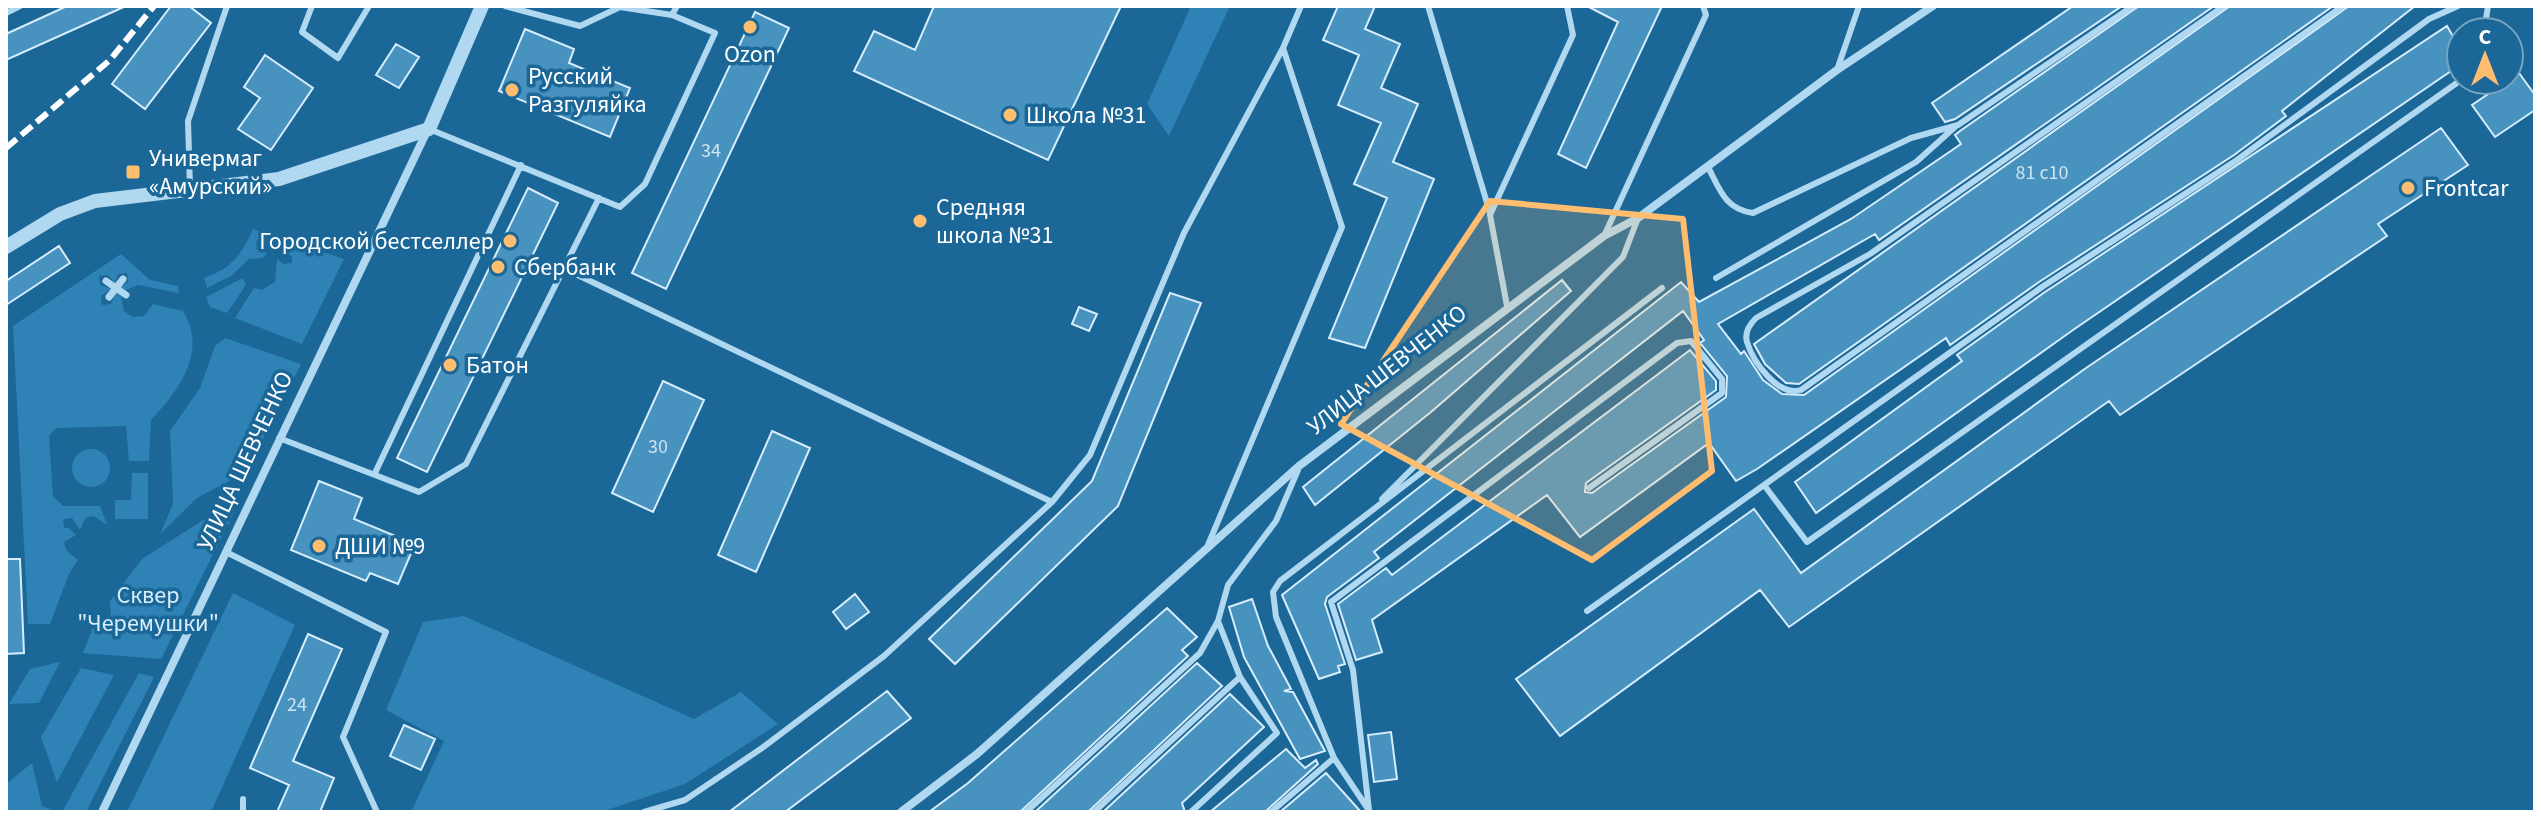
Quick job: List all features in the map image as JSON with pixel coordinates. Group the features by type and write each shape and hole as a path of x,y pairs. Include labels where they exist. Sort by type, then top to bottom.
{"street":[{"name":"УЛИЦА ШЕВЧЕНКО","path":"102,812 429,129 482,6"},
{"name":"УЛИЦА ШЕВЧЕНКО","path":"901,812 977,754 1299,466 1507,306 1604,236 1638,218 1837,70 1933,6"},
{"path":"6,247 60,214 95,201 279,179 429,129"},
{"path":"109,297 123,279"},
{"path":"106,281 126,295"}],"lane":[{"path":"6,13 20,6"},
{"path":"190,190 188,121 227,6"},
{"path":"312,6 302,32 338,58 369,6"},
{"path":"429,129 620,207 645,184 715,33 672,15 620,7 580,26 505,6"},
{"path":"672,15 677,6"},
{"path":"644,812 685,800 762,748 884,656 1052,502 1090,455 1184,233 1283,48 1301,6"},
{"path":"1428,6 1490,215 1507,306"},
{"path":"1490,215 1573,35 1567,6"},
{"path":"1703,6 1706,15"},
{"path":"1604,236 1710,6"},
{"path":"1837,70 1859,6"},
{"path":"1716,278 1916,162 1958,125 2133,6"},
{"path":"2224,6 1870,254 1756,318 1747,330 1746,341 1776,387 1791,393 1801,390 2343,6"},
{"path":"1587,611 2042,287 2237,160 2429,19 2458,6"},
{"path":"1208,545 1342,227 1283,48"},
{"path":"1764,485 1807,542 2445,91"},
{"path":"1708,167 1729,205 1753,213 1911,138 1958,125"},
{"path":"375,473 521,165"},
{"path":"279,438 419,492 466,464 599,198"},
{"path":"1365,516 1623,257 1638,218"},
{"path":"565,269 1052,502"},
{"path":"1368,811 1334,758 1276,617 1273,592 1280,581 1662,288"},
{"path":"1368,811 1353,670 1331,602 1677,343 1691,341 1722,379 1722,393 1589,488"},
{"path":"1026,812 1200,653 1218,621 1228,585 1276,521 1299,466"},
{"path":"228,553 386,632 343,737 377,812"},
{"path":"1191,812 1277,733 1240,677 1218,621"},
{"path":"1094,812 1240,677"},
{"path":"1271,812 1334,758"},
{"path":"243,799 243,812"}],"highlighted area":[{"path":"1490,201 1683,219 1712,471 1592,560 1341,424"}],"green space":[{"path":"1191,6 1230,6 1169,136 1147,104"},
{"path":"253,229 279,240 275,246 266,245 265,240 256,241 257,250 267,253 263,258 249,259 231,276 207,288 204,278 222,270 234,260"},
{"path":"293,242 344,259 302,344 235,318 254,288 262,290 275,282 277,259 283,264 292,263 292,256 282,251"},
{"name":"Сквер \"Черемушки\"","path":"121,254 150,280 178,286 179,293 138,285 124,291 119,288 128,282 127,273 118,274 115,283 108,275 99,276 100,285 111,289 101,296 102,305 111,304 116,292 121,296 124,311 133,317 144,316 153,304 183,311 190,326 191,356 180,383 151,420 149,461 129,461 126,426 56,428 49,436 53,496 63,506 100,506 107,525 94,516 85,518 80,530 72,518 63,519 64,528 69,528 76,535 64,542 66,550 78,560 69,574 50,624 28,624 13,326"},
{"path":"243,278 246,285 227,313 210,307 206,297"},
{"path":"225,338 301,364 246,472 197,498 160,534 173,504 170,431 200,388 215,346"},
{"path":"91,449 105,454 110,468 105,482 91,487 77,482 72,468 77,454"},
{"path":"132,473 148,473 148,519 115,519 115,500 131,500"},
{"name":"Сквер \"Черемушки\"","path":"230,503 234,512 161,659 83,653 93,627 103,626 111,618 110,601 142,559"},
{"path":"233,593 295,625 211,812 127,812"},
{"path":"464,616 694,719 741,692 778,724 685,784 601,812 411,812 444,741 386,710 423,622"},
{"path":"60,662 39,703 9,704 30,669"},
{"path":"81,668 114,675 57,782 41,737"},
{"path":"139,673 154,677 86,812 62,812"},
{"path":"32,763 42,806 57,812 6,812 6,784"}],"building":[{"path":"67,6 126,6 6,60 6,34"},
{"path":"171,6 189,6 211,23 145,109 112,84"},
{"name":"Школа №31","path":"934,6 1121,6 1048,160 854,71 874,31 915,50"},
{"path":"1338,6 1375,6 1365,29 1400,44 1381,88 1418,104 1393,162 1434,179 1365,348 1329,338 1387,198 1354,184 1381,123 1338,105 1359,55 1323,40"},
{"path":"1587,6 1662,6 1586,168 1558,154 1618,22"},
{"path":"2073,6 2122,6 1955,119 1945,122 1932,103"},
{"path":"2139,6 2214,6 1879,240 1875,234 1718,324 1741,354 1744,351 1763,380 1782,394 1804,395 2349,6 2415,6 2282,111 2286,116 2234,155 2039,282 1950,345 1946,338 1757,469 1736,481 1709,443 1580,537 1547,495 1372,620 1382,652 1356,660 1338,604 1386,568 1392,575 1690,350 1716,381 1716,390 1586,483 1585,492 1592,493 1726,397 1727,376 1700,343 1704,340 1683,311 1374,552 1379,558 1327,597 1325,604 1345,664 1338,666 1340,672 1319,679 1282,595 1681,282 1699,302 1851,219 1961,144 1955,135 1960,131"},
{"path":"2230,6 2333,6 1799,384 1786,383 1765,364 1754,344"},
{"path":"755,12 789,28 666,289 632,273"},
{"path":"2445,27 2445,75 2073,330 1816,513 1795,482 1962,361 1957,355 2045,292"},
{"path":"525,29 574,49 569,63 630,88 610,137 499,91"},
{"path":"396,44 419,57 399,88 376,75"},
{"path":"265,55 313,88 271,150 238,129 260,98 244,87"},
{"path":"2525,81 2535,95 2535,110 2495,137 2472,105 2485,96 2525,96"},
{"path":"2441,128 2468,165 2378,224 2387,236 2120,415 2109,401 1789,627 1760,590 1560,736 1516,679 1754,509 1801,573 2086,368"},
{"path":"528,188 558,203 427,472 397,458"},
{"path":"59,246 70,263 6,305 6,281"},
{"path":"1562,280 1571,291 1431,412 1315,505 1303,487"},
{"path":"1170,293 1201,303 1118,506 955,664 929,639 1092,481"},
{"path":"1079,307 1097,314 1089,331 1072,324"},
{"path":"663,381 704,400 653,512 612,493"},
{"path":"772,431 810,448 756,572 718,555"},
{"path":"319,481 362,498 354,519 415,544 398,584 370,573 366,581 291,550"},
{"path":"6,559 20,559 24,653 6,654"},
{"path":"855,594 869,612 846,629 833,612"},
{"path":"1252,599 1268,646 1291,689 1284,691 1293,692 1325,751 1300,759 1244,657 1229,607"},
{"path":"1167,608 1197,637 1182,650 1188,656 1020,812 929,812 968,783"},
{"path":"308,634 342,649 293,761 334,778 320,812 277,812 289,785 250,768"},
{"path":"1197,663 1222,686 1088,812 1035,812"},
{"path":"887,691 911,718 785,812 729,812"},
{"path":"1230,694 1264,727 1182,803 1185,812 1103,812"},
{"path":"404,725 435,739 421,770 390,756"},
{"path":"1391,732 1397,779 1374,782 1368,735"},
{"path":"1286,749 1305,768 1316,760 1318,764 1265,812 1210,812"},
{"path":"1326,773 1361,812 1280,812"}],"railway":[{"path":"6,148 110,60 154,6"}],"place":[{"name":"Ozon","path":"750,27"},
{"name":"Русский Разгуляйка","path":"512,90"},
{"name":"Школа №31","path":"1010,115"},
{"name":"Универмаг «Амурский»","path":"133,172"},
{"name":"Frontcar","path":"2408,188"},
{"name":"Средняя школа №31","path":"920,221"},
{"name":"Городской бестселлер","path":"510,241"},
{"name":"Сбербанк","path":"498,267"},
{"name":"Батон","path":"450,365"},
{"name":"ДШИ №9","path":"319,546"}]}
